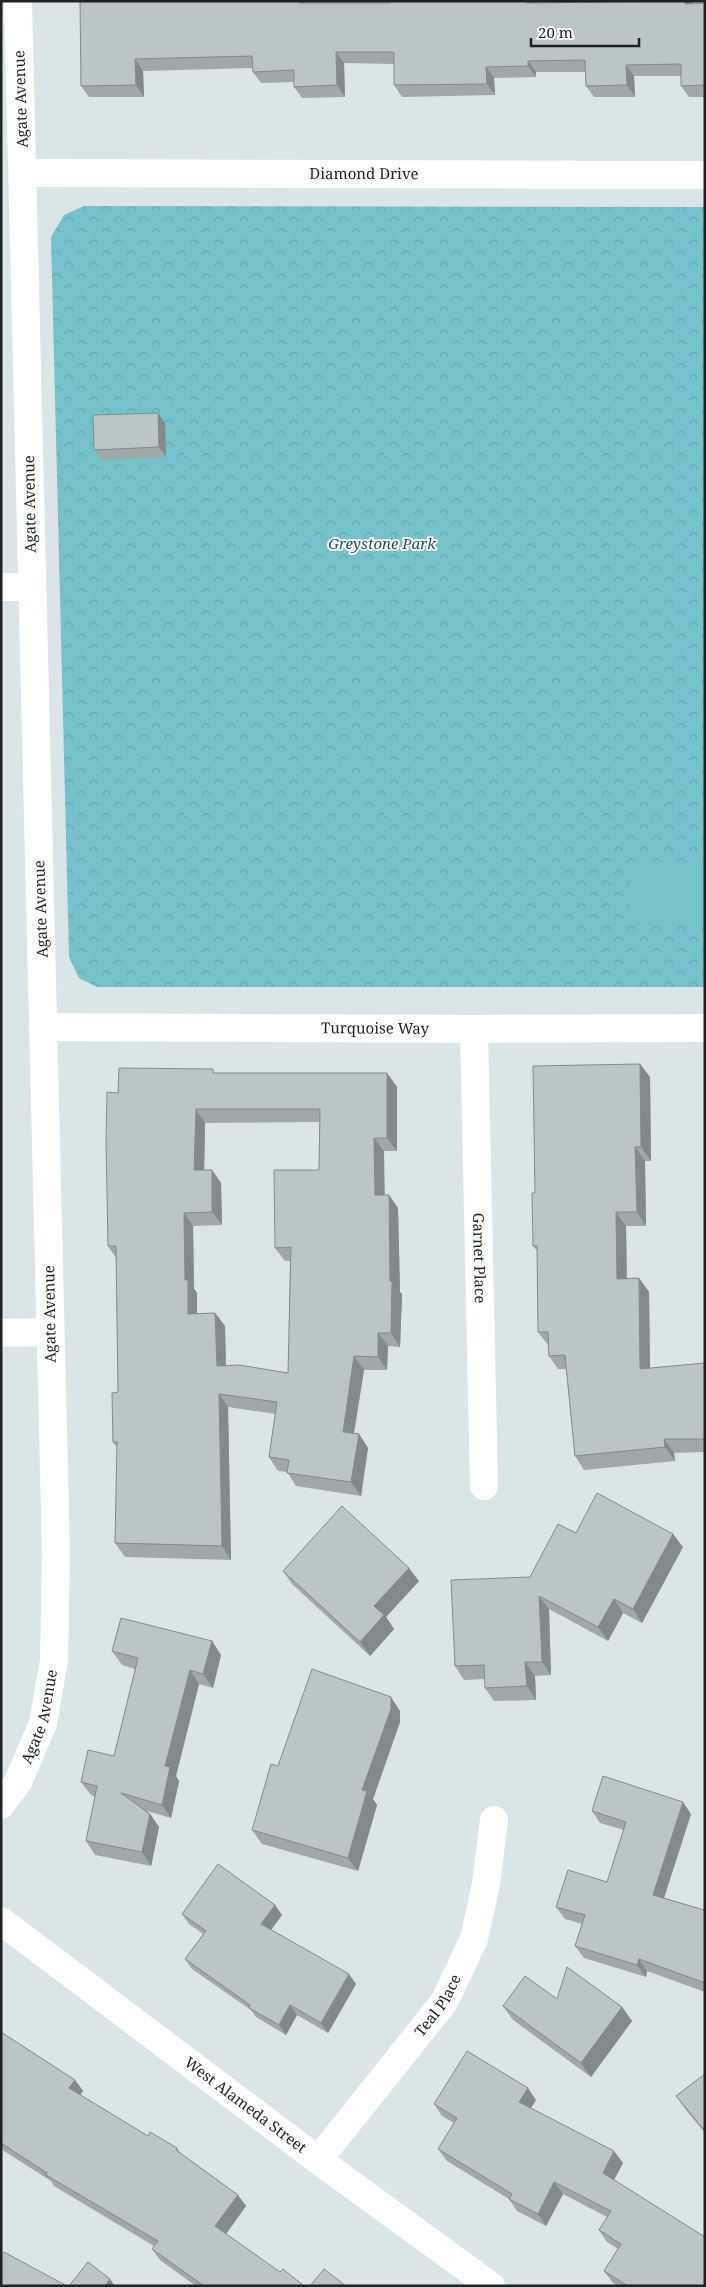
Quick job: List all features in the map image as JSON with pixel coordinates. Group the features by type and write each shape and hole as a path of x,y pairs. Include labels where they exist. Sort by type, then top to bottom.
{"street":[{"name":"Agate Avenue","path":"1,1805 18,1782 43,1723 54,1660 56,1553 45,1027 18,1"},
{"name":"Diamond Drive","path":"23,172 705,175"},
{"path":"1,587 32,587"},
{"name":"Turquoise Way","path":"45,1027 705,1028"},
{"name":"Garnet Place","path":"474,1029 484,1486"},
{"path":"1,1333 50,1332"},
{"name":"Teal Place","path":"318,2160 444,2002 474,1939 486,1884 494,1820"},
{"name":"West Alameda Street","path":"1,1921 318,2160 491,2286"}],"green space":[{"name":"Greystone Park","path":"84,206 705,207 705,987 97,987 79,978 69,957 51,237 64,215"},
{"path":"632,861 705,864 704,925 629,922"}],"building":[{"path":"80,1 390,3 390,1 527,1 527,3 685,1 685,4 705,3 705,85 681,86 681,64 626,65 627,85 586,86 585,60 528,61 528,66 486,67 487,84 394,85 394,52 336,52 337,85 294,87 294,70 253,72 252,56 135,59 136,85 81,86"},
{"path":"158,413 159,447 94,450 93,415"},
{"path":"640,1064 641,1147 635,1147 637,1212 616,1212 617,1279 639,1278 640,1369 705,1363 705,1439 664,1439 665,1447 575,1456 565,1355 549,1356 548,1332 538,1332 537,1246 533,1246 532,1193 535,1193 533,1066"},
{"path":"119,1068 213,1069 213,1073 387,1073 387,1138 374,1138 375,1195 389,1195 390,1281 392,1281 391,1333 378,1333 378,1357 354,1356 343,1432 359,1434 351,1482 287,1473 289,1460 269,1457 277,1402 219,1394 222,1546 115,1543 117,1442 113,1442 112,1393 118,1392 116,1246 108,1246 106,1142 107,1092 118,1093","holes":["196,1109 320,1109 319,1170 274,1170 275,1248 291,1247 288,1373 239,1365 217,1366 215,1313 188,1314 188,1280 185,1280 184,1213 212,1212 212,1170 194,1170"]},
{"path":"597,1493 673,1534 633,1609 614,1599 598,1627 539,1596 542,1662 525,1662 527,1686 485,1688 484,1665 455,1666 451,1580 530,1577 558,1524 576,1533"},
{"path":"342,1506 409,1568 374,1606 384,1615 360,1642 283,1571"},
{"path":"121,1618 212,1641 203,1674 190,1670 165,1766 170,1767 162,1805 121,1793 150,1814 142,1852 86,1841 97,1786 81,1782 88,1750 114,1756 138,1658 112,1651"},
{"path":"312,1669 391,1697 391,1709 362,1790 367,1791 348,1858 252,1830 271,1764 278,1766"},
{"path":"603,1776 683,1802 653,1895 705,1909 705,1983 639,1959 637,1965 575,1946 585,1915 556,1907 568,1870 607,1882 626,1822 592,1811"},
{"path":"218,1864 275,1905 261,1924 349,1974 321,2023 290,2005 279,2025 249,2008 250,2005 185,1959 206,1931 182,1914"},
{"path":"567,1967 622,2007 581,2063 503,2006 525,1976 557,1999"},
{"path":"1,2032 75,2080 69,2088 148,2136 150,2132 177,2148 176,2150 238,2195 215,2226 280,2272 283,2269 304,2286 204,2286 152,2249 158,2241 46,2175 47,2173 1,2143"},
{"path":"467,2051 528,2088 519,2102 614,2151 603,2173 705,2237 705,2286 628,2286 604,2271 621,2244 599,2230 611,2211 554,2182 538,2214 509,2199 512,2194 438,2149 457,2118 434,2104"},
{"path":"705,2074 705,2131 676,2096"},
{"path":"4,2252 67,2286 1,2286 1,2256"},
{"path":"88,2262 110,2279 105,2286 69,2286"},
{"path":"324,2269 346,2286 310,2286"}]}
